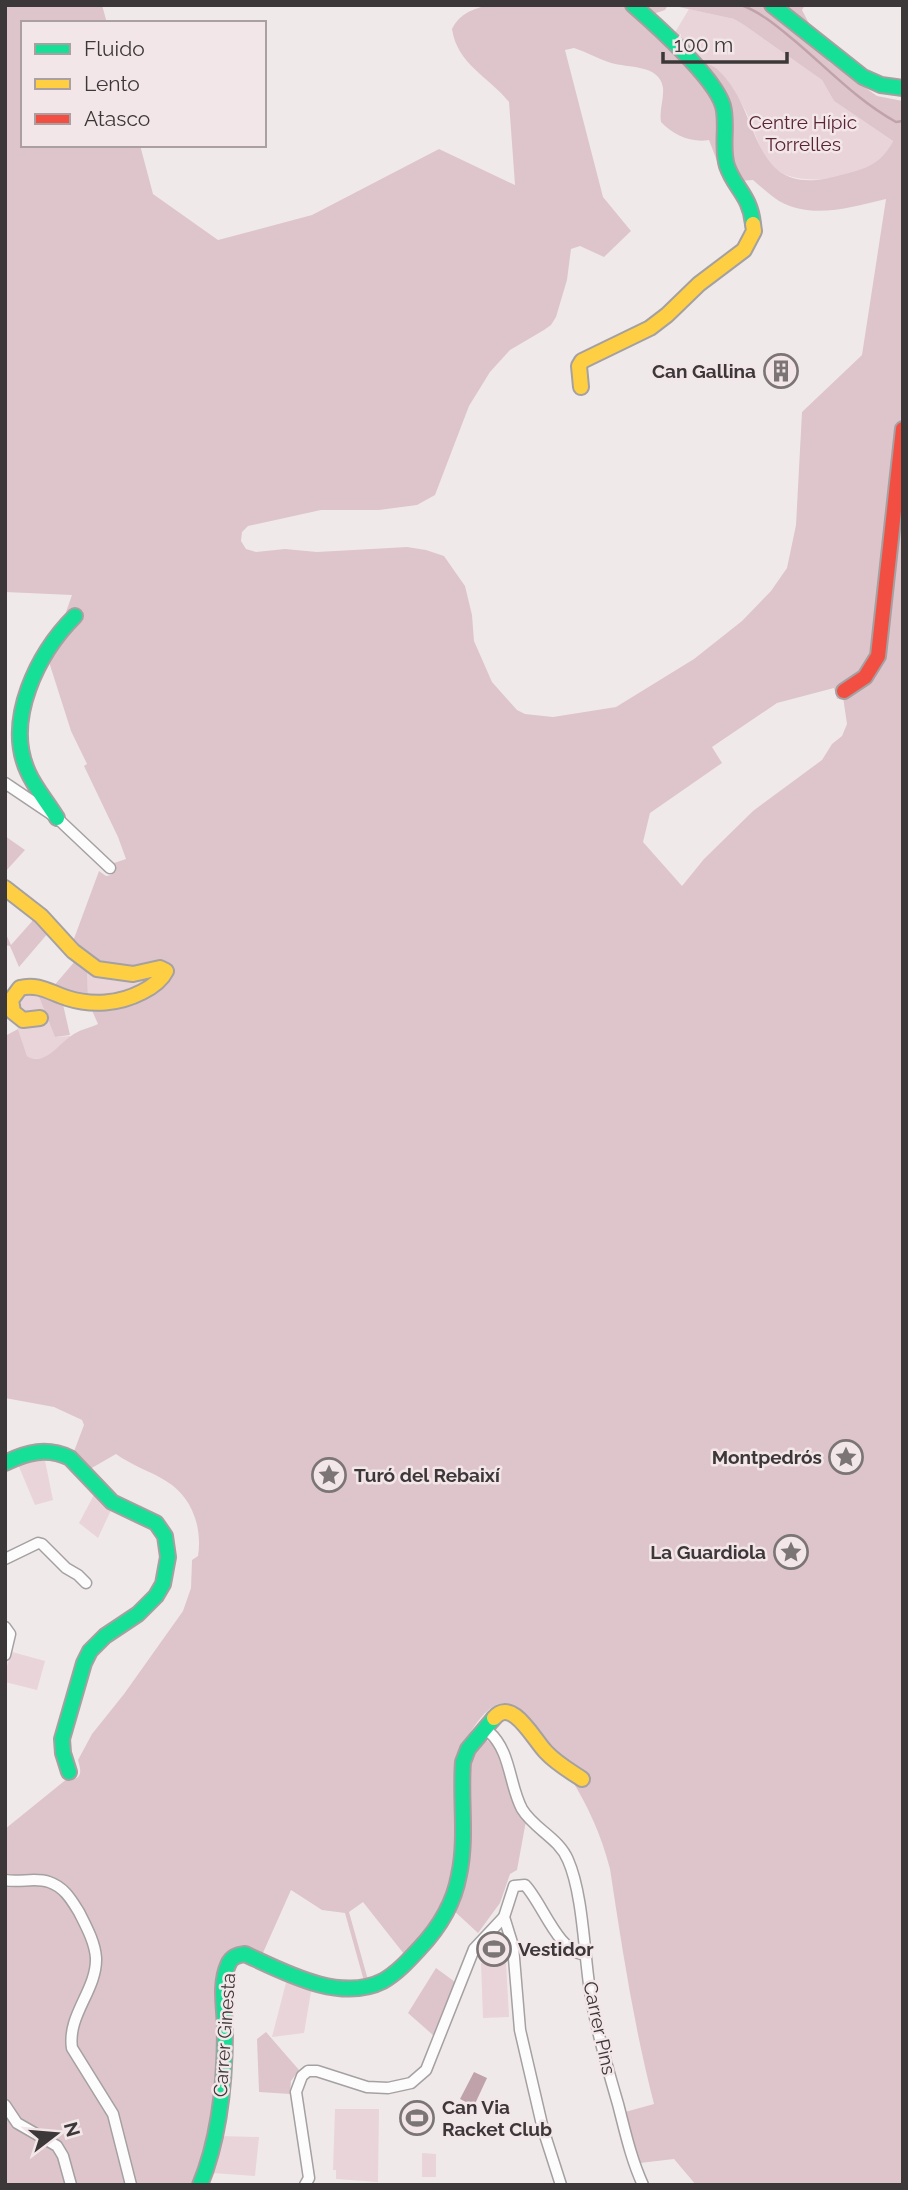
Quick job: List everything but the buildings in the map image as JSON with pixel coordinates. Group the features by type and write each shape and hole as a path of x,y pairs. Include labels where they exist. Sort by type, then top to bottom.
{"street":[{"path":"581,387 579,366 582,361 650,328 699,284 744,250 754,231 751,208 727,165 723,107 717,92 667,35 633,5"},
{"path":"772,5 863,77 881,85 903,88"},
{"path":"844,691 865,677 878,656 903,429"},
{"path":"57,818 28,772 23,754 20,718 30,683 61,629 75,616"},
{"path":"5,783 57,818 110,868"},
{"path":"5,888 32,909 73,951 97,970 132,974 160,968 166,971 159,982 137,995 117,1002 76,1000 34,986 20,988 11,1000 13,1012 23,1020 40,1018"},
{"path":"5,1463 41,1450 52,1450 72,1457 108,1499 154,1520 166,1538 169,1549 167,1573 156,1597 142,1612 104,1637 87,1655 64,1732 63,1755 69,1772"},
{"path":"5,1559 38,1543 42,1544 65,1568 86,1583"},
{"path":"5,1628 10,1634 5,1655"},
{"name":"Carrer Ginesta","path":"200,2185 212,2149 222,2083 226,1979 229,1963 236,1955 245,1954 303,1979 358,1987 376,1984 405,1964 437,1927 458,1880 462,1853 463,1762 468,1749 498,1713 507,1711 520,1719 547,1754 582,1779"},
{"name":"Carrer Pins","path":"483,1731 489,1732 500,1746 523,1810 531,1821 557,1843 569,1860 600,2042 631,2155 643,2185"},
{"path":"5,1881 40,1880 53,1884 71,1899 89,1934 96,1960 91,1981 76,2017 71,2037 72,2048 113,2114 131,2185"},
{"path":"310,2182 296,2092 302,2076 308,2071 317,2071 382,2088 400,2087 416,2080 426,2070 474,1948 504,1917 514,1886 525,1885 567,1946 577,1954 585,1955"},
{"path":"504,1917 513,1946 520,2031 543,2129 561,2185"},
{"path":"5,2105 17,2123 57,2146 71,2185"}],"green space":[{"name":"Centre Hípic Torrelles","path":"689,9 734,19 822,80 834,101 893,141 885,155 871,166 844,176 828,178 798,178 775,168 765,156 746,112 726,80 694,55 674,34"},
{"path":"87,968 155,977 122,996 88,997"},
{"path":"37,992 55,1037 71,1036 57,1050 39,1059 27,1056 17,1026 23,1023 27,1016 18,1012 18,997 20,994"},
{"path":"44,1456 53,1500 35,1505 17,1462"},
{"path":"95,1493 112,1508 98,1538 79,1523"},
{"path":"12,1652 45,1661 37,1690 5,1682 5,1672"},
{"path":"506,1962 509,2017 483,2018 481,1963"},
{"path":"287,1979 312,1986 304,2033 272,2037"},
{"path":"335,2109 379,2109 378,2182 336,2179 336,2170 333,2170"},
{"path":"220,2136 259,2137 255,2176 212,2173"},
{"path":"422,2153 436,2154 436,2177 422,2177"}],"shaded area":[{"path":"5,5 102,5 106,21 21,21 21,147 141,147 153,194 218,240 312,215 439,149 515,185 509,102 467,61 460,52 452,29 467,12 489,5 668,5 665,10 653,14 693,54 718,70 733,88 762,149 773,165 788,176 810,180 858,171 878,161 893,141 834,101 822,80 744,25 734,19 670,5 805,5 802,10 829,62 877,96 903,101 903,2185 696,2185 674,2159 640,2163 625,2112 654,2104 634,2017 610,1869 604,1849 581,1795 560,1762 520,1711 509,1704 500,1704 481,1717 461,1753 455,1779 457,1848 450,1885 434,1917 404,1954 363,1902 349,1912 368,1980 364,1981 345,1913 322,1910 291,1890 262,1955 232,1950 208,2142 195,2185 5,2185 5,1829 68,1778 70,1781 79,1775 78,1760 92,1734 183,1611 191,1588 192,1560 198,1556 199,1542 196,1522 189,1504 172,1485 116,1454 90,1469 73,1454 84,1425 82,1420 54,1407 5,1398 5,1036 18,1029 27,1056 33,1059 45,1057 74,1034 98,1024 90,1006 137,999 171,979 174,974 164,960 127,968 104,965 91,959 72,944 99,871 106,876 111,875 115,870 114,863 126,859 84,766 87,764 71,731 49,662 71,611 66,612 72,595 5,592","holes":["574,48 611,63 642,68 661,80 661,122 683,137 709,140 725,182 753,180 779,201 805,210 832,210 886,199 862,355 802,412 796,525 787,568 771,591 742,621 694,659 616,707 553,717 525,714 517,710 492,682 474,641 472,615 465,586 444,556 407,547 256,552 246,549 241,541 242,532 248,526 321,510 379,510 417,505 435,495 469,406 490,372 510,350 551,325 556,317 567,280 571,249 580,246 604,257 631,231 603,197 565,50","834,688 837,699 843,697 847,724 842,736 832,744 822,760 753,811 704,859 682,886 643,842 650,813 722,763 712,747 777,703"]},
{"path":"5,836 25,850 5,872"},
{"path":"35,918 49,932 19,967 10,946 5,945 5,932 11,945"},
{"path":"76,960 87,968 88,997 52,988"},
{"path":"37,992 62,1000 70,1035 55,1037"},
{"path":"485,1739 495,1746 514,1803 526,1821 517,1870 510,1874 500,1903 478,1933 452,1909 469,1846 467,1777 475,1752"},
{"path":"436,1968 455,1982 434,2036 408,2013"},
{"path":"266,2032 299,2070 291,2081 290,2094 259,2092 257,2039"},
{"path":"474,2072 487,2078 474,2106 460,2099"}],"waterway":[{"path":"741,5 776,26 882,114 896,122 903,121"}],"traffic: fast":[{"path":"633,5 684,52 718,94 724,113 727,166 746,199 753,224"},
{"path":"772,5 863,77 881,85 903,88"},
{"path":"57,818 28,772 20,731 29,688 38,668 61,631 75,616"},
{"path":"5,1463 37,1452 70,1458 112,1502 156,1523 165,1536 168,1557 163,1584 156,1596 138,1614 105,1636 90,1651 84,1663 62,1739 69,1772"},
{"path":"200,2185 207,2167 220,2109 225,2050 223,1989 229,1962 245,1954 294,1976 331,1987 349,1989 383,1981 402,1966 433,1933 445,1915 453,1895 463,1847 463,1762 468,1749 494,1718"}],"traffic: slow":[{"path":"581,387 579,366 582,361 650,328 667,315 699,284 744,250 754,231 753,224"},
{"path":"5,888 41,916 73,951 97,969 133,974 160,968 166,971 162,978 142,992 105,1002 76,1001 39,988 20,988 11,1000 13,1012 23,1020 40,1018"},
{"path":"494,1718 508,1712 515,1716 550,1756 582,1779"}],"traffic: jam":[{"path":"844,691 865,677 878,656 903,429"}],"place":[{"name":"Can Gallina","path":"781,371"},
{"name":"Montpedrós","path":"846,1457"},
{"name":"Turó del Rebaixí","path":"329,1475"},
{"name":"La Guardiola","path":"791,1552"},
{"name":"Vestidor","path":"494,1949"},
{"name":"Can Via Racket Club","path":"417,2118"}]}
